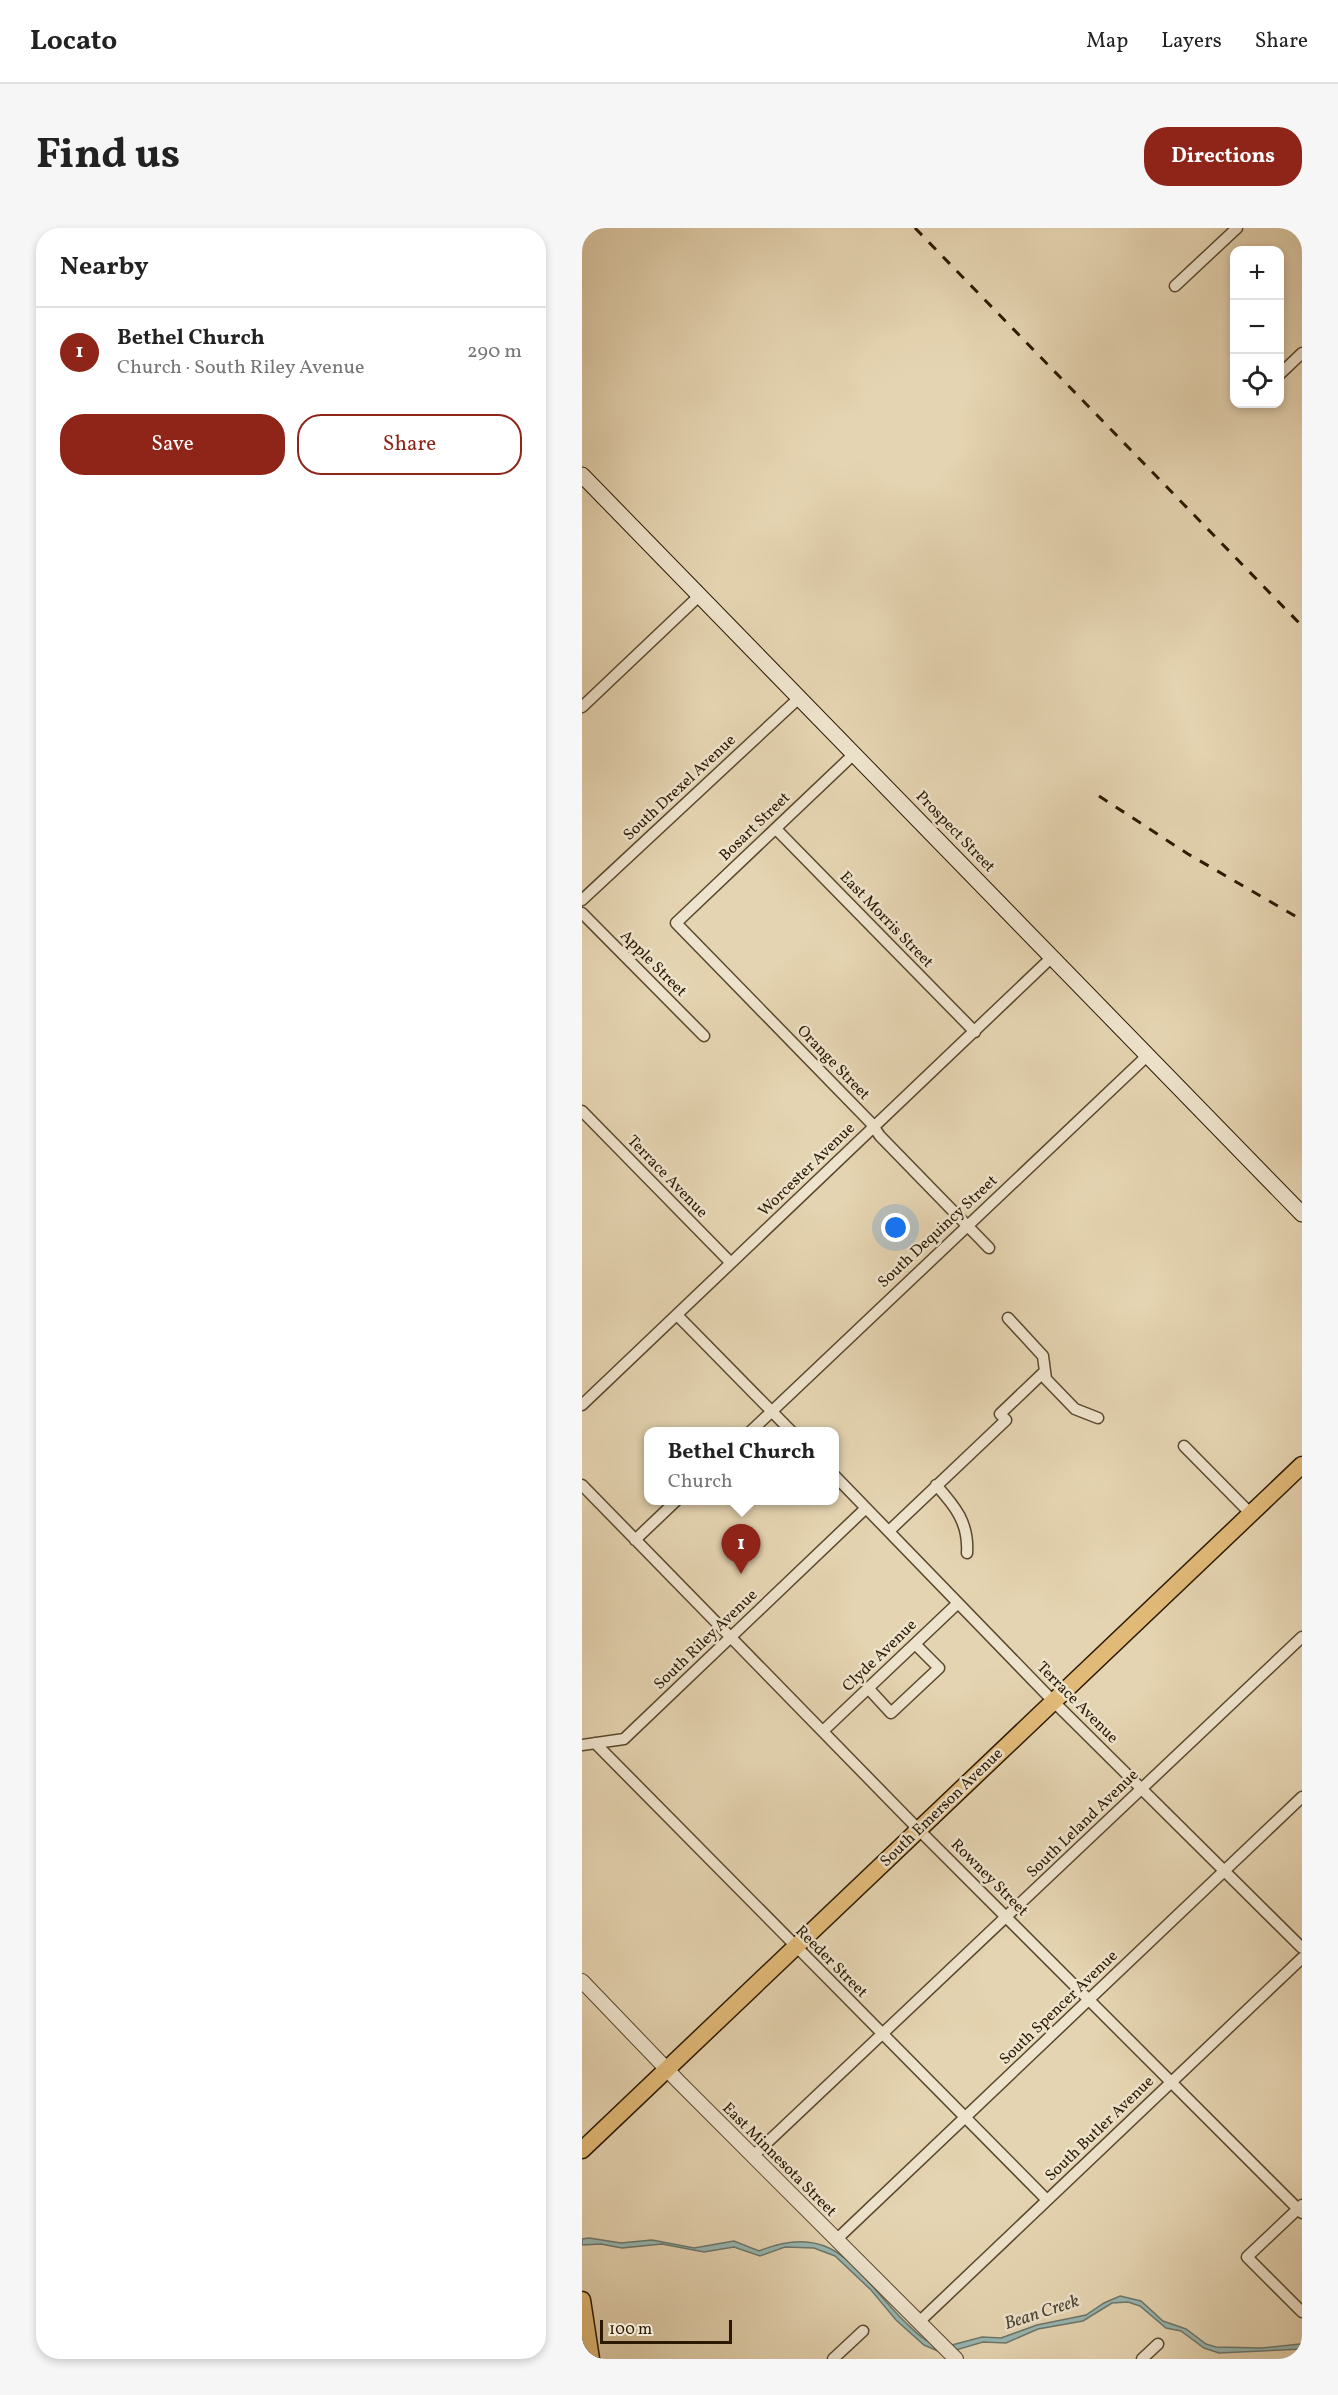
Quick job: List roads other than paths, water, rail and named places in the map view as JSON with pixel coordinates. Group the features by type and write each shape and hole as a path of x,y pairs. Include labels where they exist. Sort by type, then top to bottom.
{"main road":[{"name":"Prospect Street","path":"582,475 1302,1214"},
{"name":"South Emerson Avenue","path":"582,2150 1302,1465"},
{"path":"582,2300 591,2359"}],"street":[{"path":"1175,286 1237,228"},
{"path":"1284,370 1302,352"},
{"path":"582,707 699,596"},
{"name":"South Drexel Avenue","path":"582,900 799,698"},
{"name":"Bosart Street","path":"676,923 855,753"},
{"name":"East Morris Street","path":"776,829 975,1032"},
{"name":"Apple Street","path":"582,913 704,1036"},
{"name":"Orange Street","path":"676,923 989,1248"},
{"name":"Worcester Avenue","path":"582,1405 1052,957"},
{"name":"South Dequincy Street","path":"754,1427 1148,1055"},
{"name":"Terrace Avenue","path":"582,1111 731,1263"},
{"path":"677,1314 788,1427"},
{"path":"1008,1318 1043,1356 1046,1362 1044,1372 1046,1379 1070,1406 1098,1418"},
{"path":"889,1531 1006,1419 1000,1414 1044,1372"},
{"path":"1184,1446 1251,1514"},
{"name":"Terrace Avenue","path":"839,1480 1054,1702 1302,1948"},
{"name":"Rowney Street","path":"582,1485 919,1830 1301,2209"},
{"path":"936,1485 959,1511 971,1546"},
{"path":"635,1540 672,1505"},
{"name":"South Riley Avenue","path":"582,1745 624,1739 866,1508"},
{"name":"Clyde Avenue","path":"823,1731 958,1603"},
{"name":"South Leland Avenue","path":"753,2156 1302,1636"},
{"path":"868,1689 891,1713 931,1676 939,1668 915,1644"},
{"name":"Reeder Street","path":"595,1743 1047,2200"},
{"name":"South Spencer Avenue","path":"836,2240 1302,1797"},
{"name":"South Butler Avenue","path":"919,2322 1302,1958"},
{"name":"East Minnesota Street","path":"582,1981 956,2359"},
{"path":"1301,2209 1247,2257 1302,2312"},
{"path":"833,2359 863,2331"},
{"path":"1142,2359 1158,2344"}],"water":[{"path":"582,2239 621,2243 652,2240 694,2248 734,2241 759,2251 786,2243 808,2242 827,2247 858,2270 916,2333 938,2345 938,2351 924,2345 896,2320 871,2290 835,2256 814,2248 785,2247 760,2256 734,2247 704,2252 662,2244 622,2248 601,2244 582,2245"},
{"path":"1120,2296 1141,2301 1163,2321 1186,2329 1206,2344 1216,2347 1262,2348 1300,2344 1302,2349 1219,2353 1204,2348 1181,2331 1166,2328 1140,2306 1128,2302 1112,2303 1083,2321 1038,2329 1006,2343 983,2342 956,2350 952,2345 982,2337 1001,2338 1037,2325 1086,2315"}],"railway":[{"path":"915,228 1302,626"},
{"path":"1099,796 1188,854 1302,920"}],"place":[{"name":"Bethel Church","path":"741,1574"}],"water label":[{"name":"Bean Creek","path":"1042,2313"}]}
